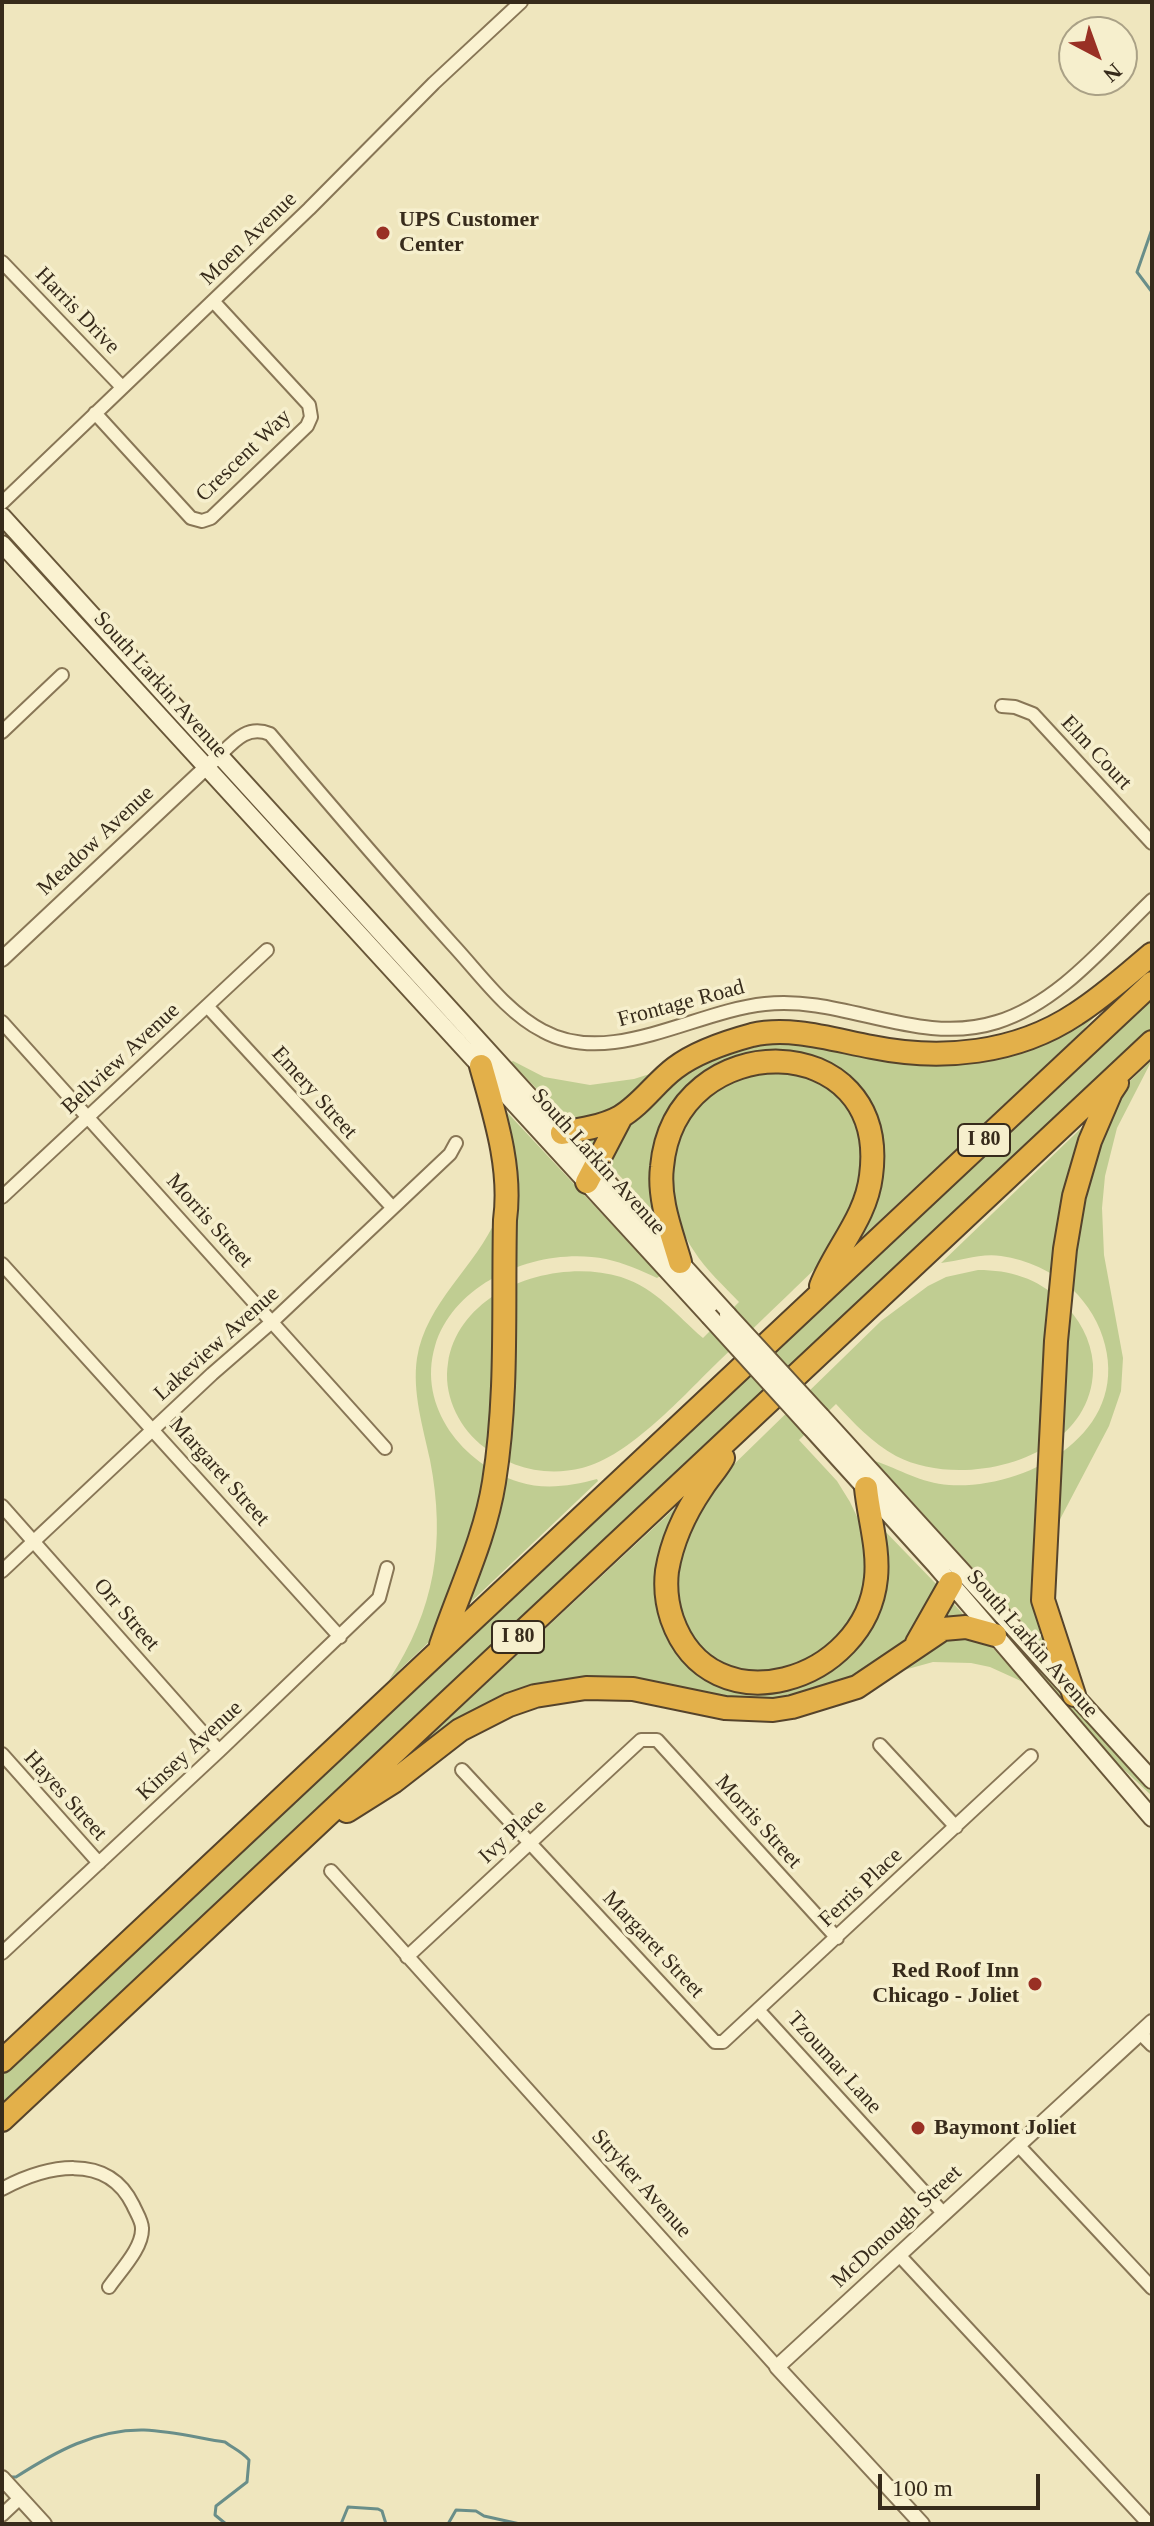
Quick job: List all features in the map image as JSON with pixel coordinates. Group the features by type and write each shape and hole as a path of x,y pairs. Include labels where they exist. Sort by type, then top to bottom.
{"highway":[{"path":"590,1175 621,1117 675,1068 703,1052 756,1034 796,1033 901,1053 974,1052 1026,1039 1074,1016 1152,954"},
{"name":"I 80","path":"2,2061 1152,983"},
{"path":"1074,1695 1043,1600 1058,1310 1069,1224 1090,1141 1111,1092 1144,1049"},
{"name":"I 80","path":"2,2120 1144,1049"},
{"path":"680,1262 661,1190 662,1166 672,1125 686,1105 717,1078 735,1069 774,1060 808,1065 834,1078 855,1101 868,1131 872,1160 862,1211 828,1268 816,1298"},
{"path":"440,1650 468,1576 493,1484 501,1412 507,1201 499,1125 481,1066"},
{"path":"562,1133 621,1117"},
{"path":"734,1435 677,1534 667,1575 666,1594 677,1632 696,1657 720,1674 749,1682 783,1680 816,1668 851,1639 863,1622 876,1580 877,1558 866,1488"},
{"path":"917,1644 951,1583"},
{"path":"302,1839 393,1782 460,1730 495,1711 535,1696 575,1689 609,1688 645,1691 725,1708 773,1710 857,1687 943,1629 966,1627 995,1635"}],"main road":[{"name":"South Larkin Avenue","path":"2,516 562,1133 590,1175 709,1316 815,1422 1152,1780"},
{"name":"South Larkin Avenue","path":"2,544 481,1066 680,1262 728,1315 866,1488 1152,1818"}],"street":[{"name":"Moen Avenue","path":"2,503 521,2"},
{"name":"Harris Drive","path":"2,262 122,387"},
{"name":"Crescent Way","path":"95,413 191,518 202,521 211,518 307,426 311,417 309,405 213,301"},
{"path":"2,732 62,675"},
{"name":"Elm Court","path":"1002,706 1033,714 1152,843"},
{"name":"Frontage Road","path":"220,755 250,731 260,730 270,734 380,864 518,1015 554,1037 581,1044 624,1041 767,1003 825,1007 900,1024 939,1029 996,1023 1029,1008 1053,992 1152,900"},
{"name":"Meadow Avenue","path":"2,959 220,755"},
{"name":"Bellview Avenue","path":"2,1197 267,950"},
{"name":"Emery Street","path":"207,1006 392,1207"},
{"name":"Morris Street","path":"2,1022 385,1448"},
{"name":"Lakeview Avenue","path":"2,1571 273,1321 450,1154 456,1143"},
{"name":"Margaret Street","path":"2,1264 340,1637"},
{"name":"Orr Street","path":"2,1506 219,1751"},
{"name":"Kinsey Avenue","path":"2,1953 379,1598 387,1568"},
{"name":"Morris Street","path":"646,1739 657,1740 837,1938"},
{"name":"Ivy Place","path":"407,1957 641,1740 646,1739"},
{"path":"880,1745 956,1827"},
{"name":"Hayes Street","path":"2,1754 99,1863"},
{"name":"Ferris Place","path":"715,2042 728,2040 1031,1756"},
{"name":"Margaret Street","path":"462,1770 715,2042"},
{"name":"Stryker Avenue","path":"331,1871 922,2524"},
{"name":"Tzoumar Lane","path":"759,2011 944,2214"},
{"name":"McDonough Street","path":"777,2367 1152,2022"},
{"path":"1140,2033 1152,2045"},
{"path":"1018,2145 1152,2288"},
{"path":"2,2189 22,2178 56,2167 84,2169 111,2177 126,2191 142,2226 140,2240 109,2287"},
{"path":"899,2255 1149,2524"},
{"path":"2,2478 44,2524"},
{"path":"2,2515 20,2498"}],"green space":[{"path":"1152,996 1152,1031 161,1955 155,1966 2,2109 2,2073 258,1833 274,1822"},
{"path":"1105,1005 1080,1033 847,1251 876,1135 807,1058 688,1093 659,1217 511,1062 544,1077 590,1085 634,1079 774,1038 926,1061"},
{"path":"1152,1060 1117,1128 1105,1176 1102,1208 1104,1255 1123,1358 1121,1391 1109,1426 1056,1527 1046,1640 1042,1644 875,1461 939,1484 978,1484 1009,1478 1038,1467 1064,1451 1086,1430 1101,1406 1108,1377 1105,1345 1100,1330 1078,1295 1048,1272 1011,1258 986,1256 941,1263"},
{"path":"769,1071 801,1074 822,1083 836,1094 855,1124 861,1159 857,1195 845,1223 821,1261 655,1423 600,1462 568,1471 541,1471 515,1465 480,1444 458,1417 450,1397 447,1374 456,1337 471,1316 490,1298 514,1285 541,1276 595,1272 621,1277 645,1288 703,1338 739,1302 699,1258 682,1228 674,1204 674,1156 681,1134 711,1096 733,1081"},
{"path":"503,1108 660,1276 657,1278 606,1259 581,1256 529,1263 504,1272 481,1286 461,1302 445,1322 435,1346 431,1369 433,1390 449,1430 463,1447 480,1462 519,1482 558,1486 598,1481 389,1680 417,1627 433,1574 436,1547 435,1490 417,1397 417,1358 430,1319 477,1252 497,1217 502,1181"},
{"path":"978,1270 1012,1274 1033,1281 1061,1301 1079,1322 1090,1346 1093,1364 1089,1396 1074,1423 1051,1444 1022,1459 990,1467 956,1470 924,1466 896,1456 871,1439 836,1404 799,1440 837,1481 862,1527 868,1556 867,1584 851,1621 823,1652 791,1668 758,1674 722,1665 697,1647 681,1620 674,1586 688,1525 725,1473 881,1321 928,1286 946,1277"},
{"path":"691,1493 662,1603 734,1686 849,1650 879,1525 1023,1682 990,1667 933,1662 803,1698 762,1704 588,1682 398,1766"},
{"path":"990,1613 1152,1790 1152,1796 1103,1750 987,1615"}],"waterway":[{"path":"1152,229 1137,272 1152,292"},
{"path":"11,2477 77,2444 109,2433 144,2430 225,2442 249,2460 247,2482 216,2506 215,2515 226,2524"},
{"path":"341,2524 348,2507 378,2509 382,2511 386,2524"},
{"path":"448,2524 456,2510 476,2511 484,2516 520,2524"}],"place":[{"name":"UPS Customer Center","path":"383,233"},
{"name":"Red Roof Inn Chicago - Joliet","path":"1035,1984"},
{"name":"Baymont Joliet","path":"918,2128"}]}
